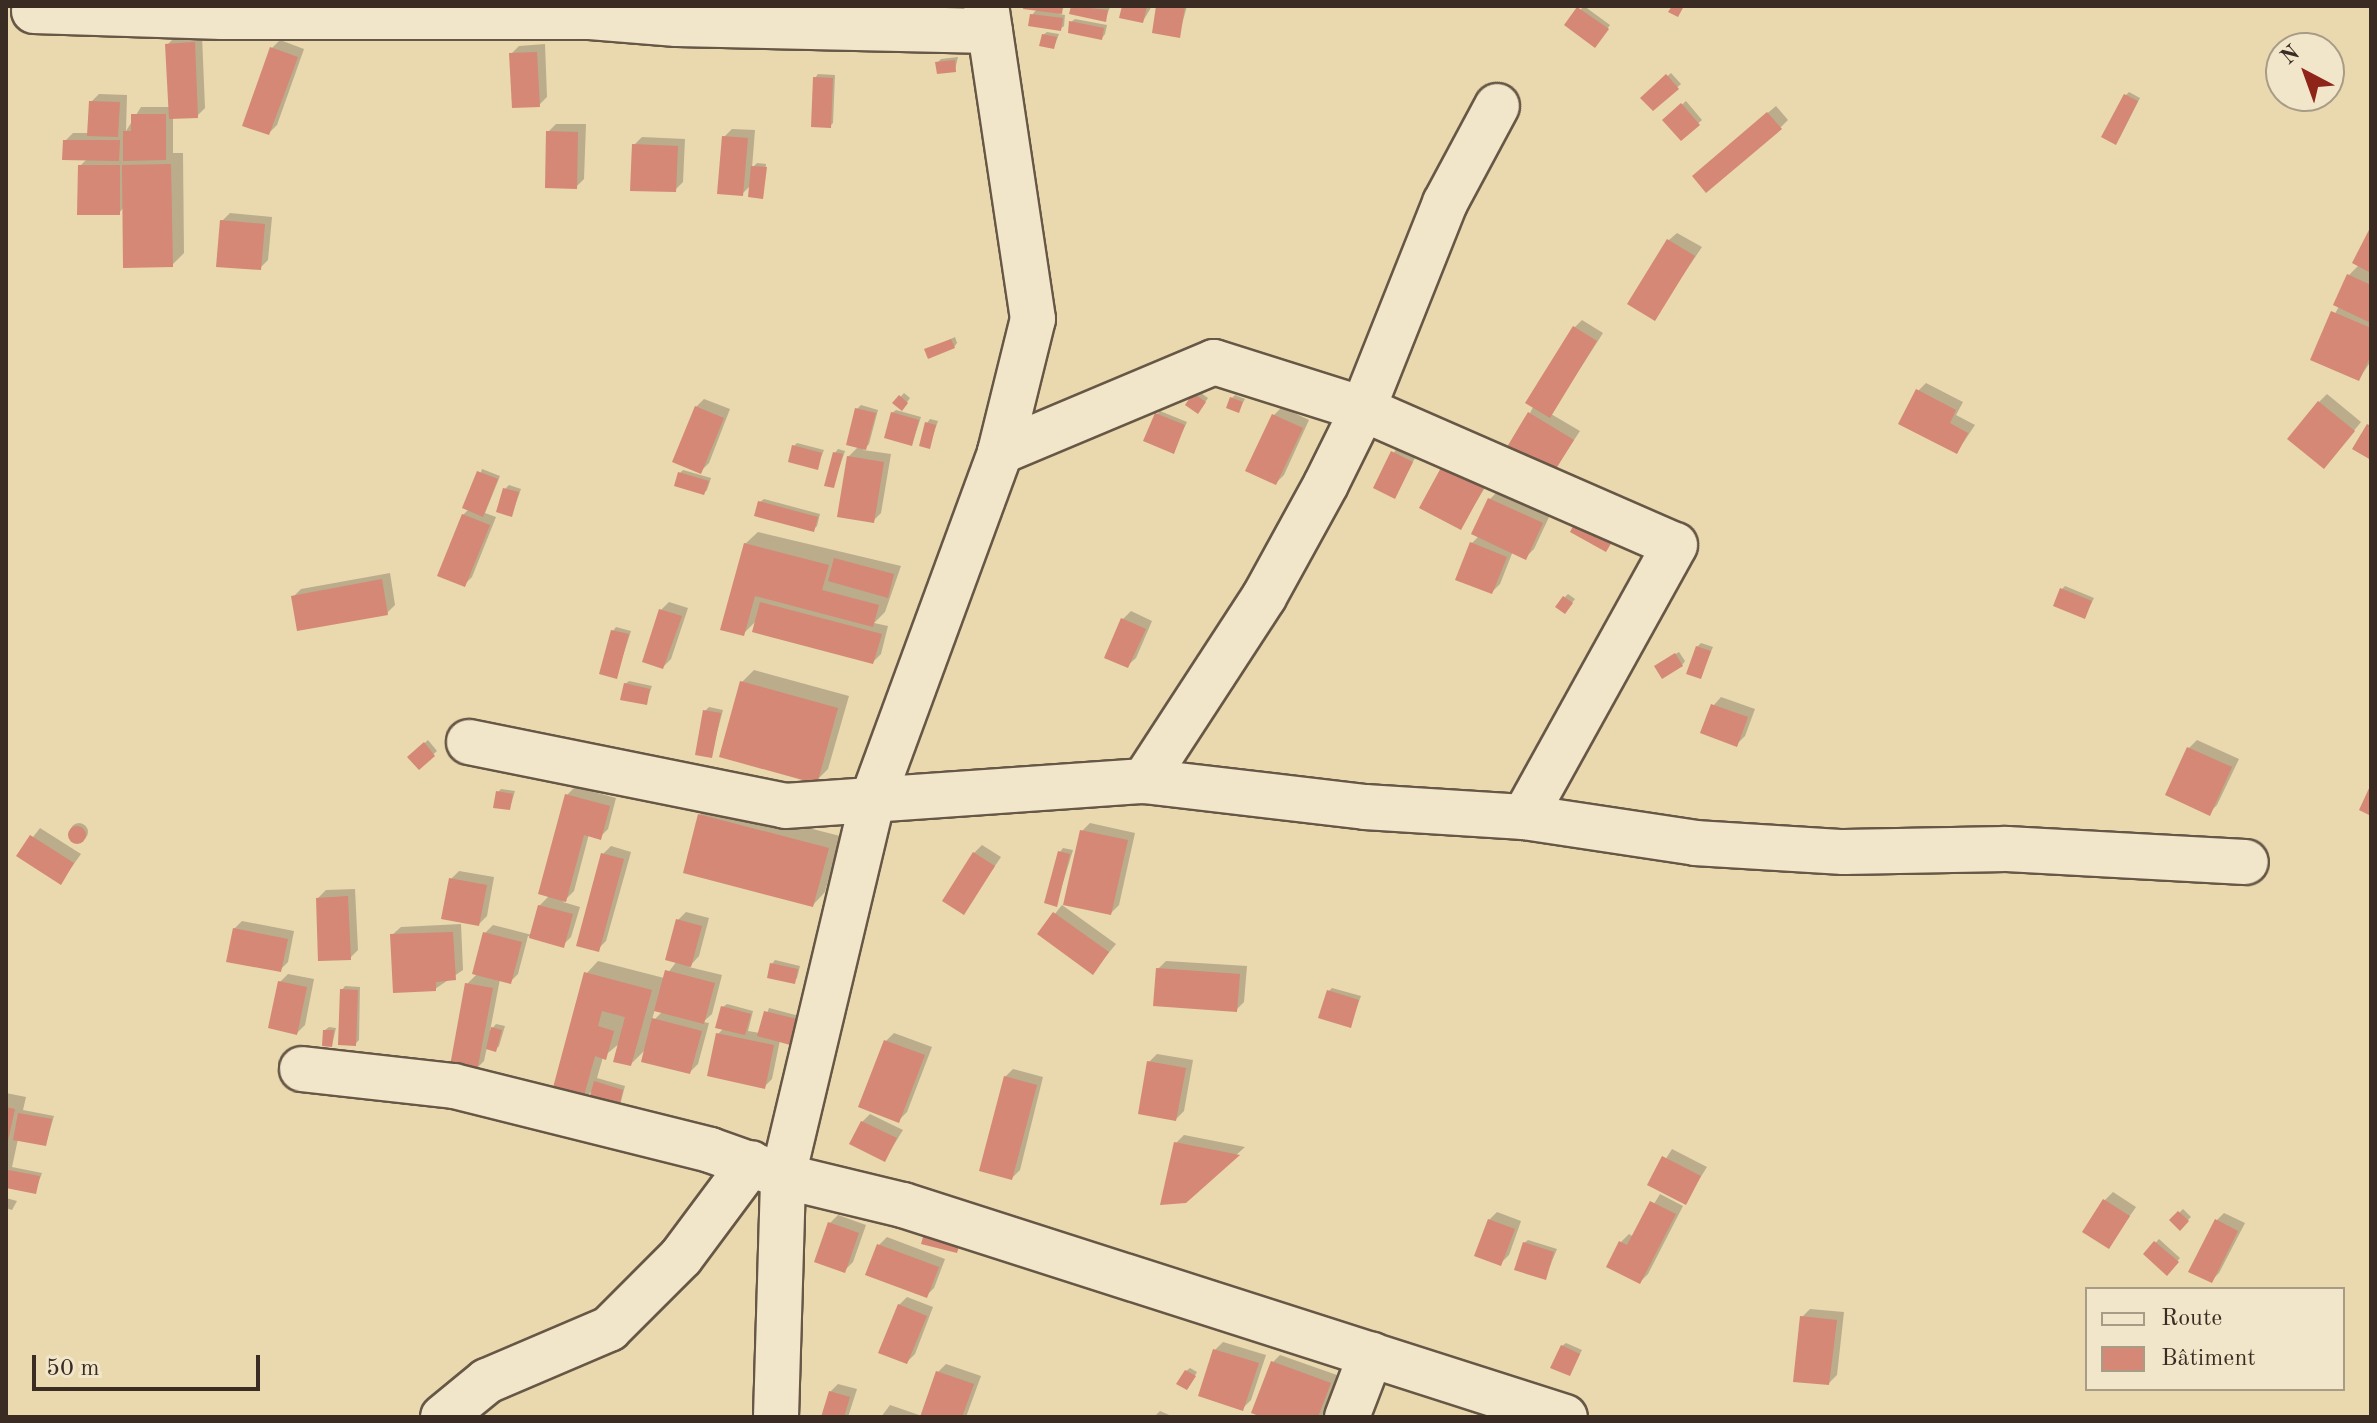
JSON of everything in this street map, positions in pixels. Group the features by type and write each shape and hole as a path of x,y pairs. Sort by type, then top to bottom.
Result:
{"street":[{"path":"34,11 237,17 591,12 677,24 988,18 1033,319 1000,452 873,798 767,1169 776,1417"},
{"path":"1144,781 1264,597 1363,409 1445,203 1497,106"},
{"path":"1000,452 1214,362 1363,409 1675,545 1524,817"},
{"path":"469,742 785,806 1144,781 1365,807 1524,817 1725,845 1844,852 2006,849 2246,862"},
{"path":"302,1069 454,1086 903,1205 1565,1417"},
{"path":"443,1417 487,1381 609,1329 767,1169"},
{"path":"1347,1417 1371,1354"}],"building":[{"path":"1024,6 1063,6 1062,14 1023,9"},
{"path":"1071,6 1108,10 1106,22 1069,14"},
{"path":"1122,6 1147,6 1143,23 1119,18"},
{"path":"1156,6 1185,6 1180,38 1152,33"},
{"path":"1672,6 1684,6 1678,17 1668,12"},
{"path":"1577,7 1609,29 1595,48 1564,25"},
{"path":"1030,14 1063,18 1061,31 1028,26"},
{"path":"1069,21 1104,28 1102,40 1068,33"},
{"path":"1042,34 1057,37 1054,49 1039,46"},
{"path":"195,42 198,118 169,119 165,44"},
{"path":"270,47 298,57 269,135 242,126"},
{"path":"537,52 540,107 512,108 509,53"},
{"path":"955,60 956,72 937,74 935,62"},
{"path":"1666,74 1679,89 1653,111 1640,98"},
{"path":"813,77 833,78 831,128 811,127"},
{"path":"2124,94 2138,101 2116,145 2101,137"},
{"path":"89,101 120,102 118,137 87,136"},
{"path":"1681,103 1700,125 1681,141 1662,120"},
{"path":"1767,112 1782,129 1706,193 1692,176"},
{"path":"131,114 166,114 166,160 123,161 123,131 131,131"},
{"path":"546,131 578,132 577,189 545,188"},
{"path":"722,136 748,138 743,196 717,194"},
{"path":"63,140 120,140 119,161 62,160"},
{"path":"632,144 678,146 676,192 630,191"},
{"path":"171,164 173,267 123,268 122,165"},
{"path":"78,165 120,165 120,215 77,215"},
{"path":"751,166 767,167 763,199 748,197"},
{"path":"220,220 265,224 261,270 216,267"},
{"path":"2371,226 2371,273 2352,263"},
{"path":"1667,239 1695,256 1655,321 1627,304"},
{"path":"2347,274 2371,285 2371,323 2333,305"},
{"path":"2331,311 2371,328 2371,355 2359,381 2310,360"},
{"path":"1573,326 1597,341 1550,418 1525,403"},
{"path":"951,339 955,348 928,359 924,349"},
{"path":"1916,389 1956,410 1950,423 1968,433 1957,454 1898,424"},
{"path":"1193,393 1206,402 1198,414 1185,405"},
{"path":"899,395 908,403 902,411 892,403"},
{"path":"1230,397 1243,402 1239,413 1226,408"},
{"path":"2318,401 2355,431 2324,469 2287,439"},
{"path":"695,406 724,418 701,474 672,462"},
{"path":"855,408 876,413 866,450 846,445"},
{"path":"891,412 919,420 912,446 884,438"},
{"path":"1528,412 1574,440 1549,480 1504,452"},
{"path":"1155,413 1185,425 1174,454 1143,441"},
{"path":"1272,414 1303,428 1276,485 1245,471"},
{"path":"925,422 936,425 930,449 919,446"},
{"path":"2367,424 2371,426 2371,460 2352,449"},
{"path":"792,445 822,453 818,470 788,462"},
{"path":"1391,451 1413,462 1395,499 1373,488"},
{"path":"833,452 843,454 834,488 824,486"},
{"path":"847,456 884,462 874,523 837,517"},
{"path":"1443,464 1485,486 1461,530 1419,508"},
{"path":"477,471 498,479 483,517 462,508"},
{"path":"678,472 709,481 704,495 674,486"},
{"path":"503,488 519,492 512,517 496,512"},
{"path":"1488,498 1543,523 1526,560 1471,534"},
{"path":"758,501 818,517 814,532 754,516"},
{"path":"462,514 490,525 465,587 437,576"},
{"path":"1579,515 1616,535 1606,552 1570,532"},
{"path":"1470,542 1507,557 1492,594 1455,580"},
{"path":"744,543 829,565 822,590 879,605 873,627 755,596 744,636 720,630"},
{"path":"834,558 894,574 888,598 828,581"},
{"path":"382,579 388,615 297,631 291,596"},
{"path":"2060,588 2092,601 2085,619 2053,606"},
{"path":"1563,596 1573,603 1565,614 1555,607"},
{"path":"760,602 882,634 873,664 752,632"},
{"path":"659,609 682,616 663,669 642,662"},
{"path":"1121,618 1146,629 1128,668 1104,658"},
{"path":"611,630 629,634 617,679 599,674"},
{"path":"1696,646 1711,651 1701,679 1686,674"},
{"path":"1675,653 1683,666 1662,679 1654,666"},
{"path":"740,681 838,708 817,784 719,757"},
{"path":"624,683 650,689 647,705 620,700"},
{"path":"1711,704 1748,717 1737,747 1700,733"},
{"path":"703,710 721,713 712,758 695,755"},
{"path":"424,742 435,756 419,770 407,757"},
{"path":"2187,747 2232,767 2210,816 2165,795"},
{"path":"2371,784 2371,816 2359,810"},
{"path":"496,791 513,794 510,810 493,808"},
{"path":"565,794 610,806 601,840 584,835 566,902 538,894"},
{"path":"698,814 829,848 813,907 683,873"},
{"path":"73,826 81,826 86,835 84,842 73,844 68,839 68,831"},
{"path":"1080,830 1128,840 1111,915 1063,905"},
{"path":"30,835 74,863 61,885 16,856"},
{"path":"1058,851 1070,854 1057,907 1044,903"},
{"path":"973,852 995,866 964,915 942,901"},
{"path":"601,853 624,859 599,952 576,946"},
{"path":"449,878 487,885 479,926 441,919"},
{"path":"348,896 351,960 318,961 316,898"},
{"path":"538,905 573,914 564,948 529,938"},
{"path":"1053,912 1109,952 1093,975 1037,934"},
{"path":"676,919 702,926 691,967 665,960"},
{"path":"233,928 288,939 281,972 226,962"},
{"path":"453,932 456,980 436,982 436,991 393,993 390,934"},
{"path":"483,932 522,942 511,984 472,974"},
{"path":"770,963 798,969 795,984 767,978"},
{"path":"1156,968 1240,974 1237,1012 1153,1006"},
{"path":"665,970 715,983 704,1024 654,1011"},
{"path":"584,972 652,990 631,1066 613,1062 625,1017 602,1011 598,1026 614,1031 606,1060 595,1056 582,1103 551,1095"},
{"path":"278,981 307,987 297,1035 268,1028"},
{"path":"465,983 493,988 477,1071 450,1066"},
{"path":"340,989 358,990 356,1046 338,1045"},
{"path":"1327,990 1359,1000 1351,1028 1318,1018"},
{"path":"721,1006 751,1014 745,1035 715,1028"},
{"path":"764,1011 801,1020 794,1046 757,1036"},
{"path":"652,1018 702,1031 690,1074 641,1062"},
{"path":"491,1027 502,1030 496,1052 486,1049"},
{"path":"323,1030 334,1030 332,1047 322,1046"},
{"path":"716,1033 774,1045 765,1089 707,1076"},
{"path":"884,1040 925,1055 899,1123 858,1107"},
{"path":"1147,1061 1186,1068 1176,1121 1138,1114"},
{"path":"1004,1076 1037,1085 1012,1180 979,1171"},
{"path":"594,1081 623,1090 618,1111 588,1103"},
{"path":"6,1107 15,1109 7,1145 6,1145"},
{"path":"18,1113 52,1119 46,1146 13,1140"},
{"path":"861,1121 897,1138 885,1162 849,1144"},
{"path":"1174,1142 1240,1155 1186,1203 1160,1205"},
{"path":"1662,1156 1701,1176 1686,1205 1647,1185"},
{"path":"8,1170 40,1176 36,1194 6,1188"},
{"path":"2103,1199 2130,1216 2109,1249 2082,1232"},
{"path":"1650,1201 1676,1214 1640,1284 1606,1267 1619,1241 1627,1245"},
{"path":"2178,1211 2189,1221 2180,1231 2169,1220"},
{"path":"1488,1219 1515,1229 1501,1266 1474,1256"},
{"path":"2215,1219 2238,1231 2212,1283 2188,1272"},
{"path":"928,1220 964,1229 957,1253 921,1244"},
{"path":"828,1222 859,1233 845,1273 814,1262"},
{"path":"2154,1241 2179,1262 2167,1276 2143,1254"},
{"path":"1523,1242 1554,1252 1546,1280 1514,1270"},
{"path":"877,1244 939,1267 927,1298 865,1275"},
{"path":"898,1304 927,1316 907,1364 878,1353"},
{"path":"1800,1316 1837,1320 1829,1385 1793,1382"},
{"path":"1561,1345 1580,1354 1570,1376 1550,1368"},
{"path":"1213,1349 1259,1363 1243,1411 1198,1396"},
{"path":"1271,1361 1331,1383 1318,1417 1262,1417 1251,1413"},
{"path":"1185,1370 1196,1376 1187,1390 1176,1384"},
{"path":"936,1371 974,1384 962,1417 920,1417"},
{"path":"829,1391 850,1397 844,1417 821,1417"}]}
